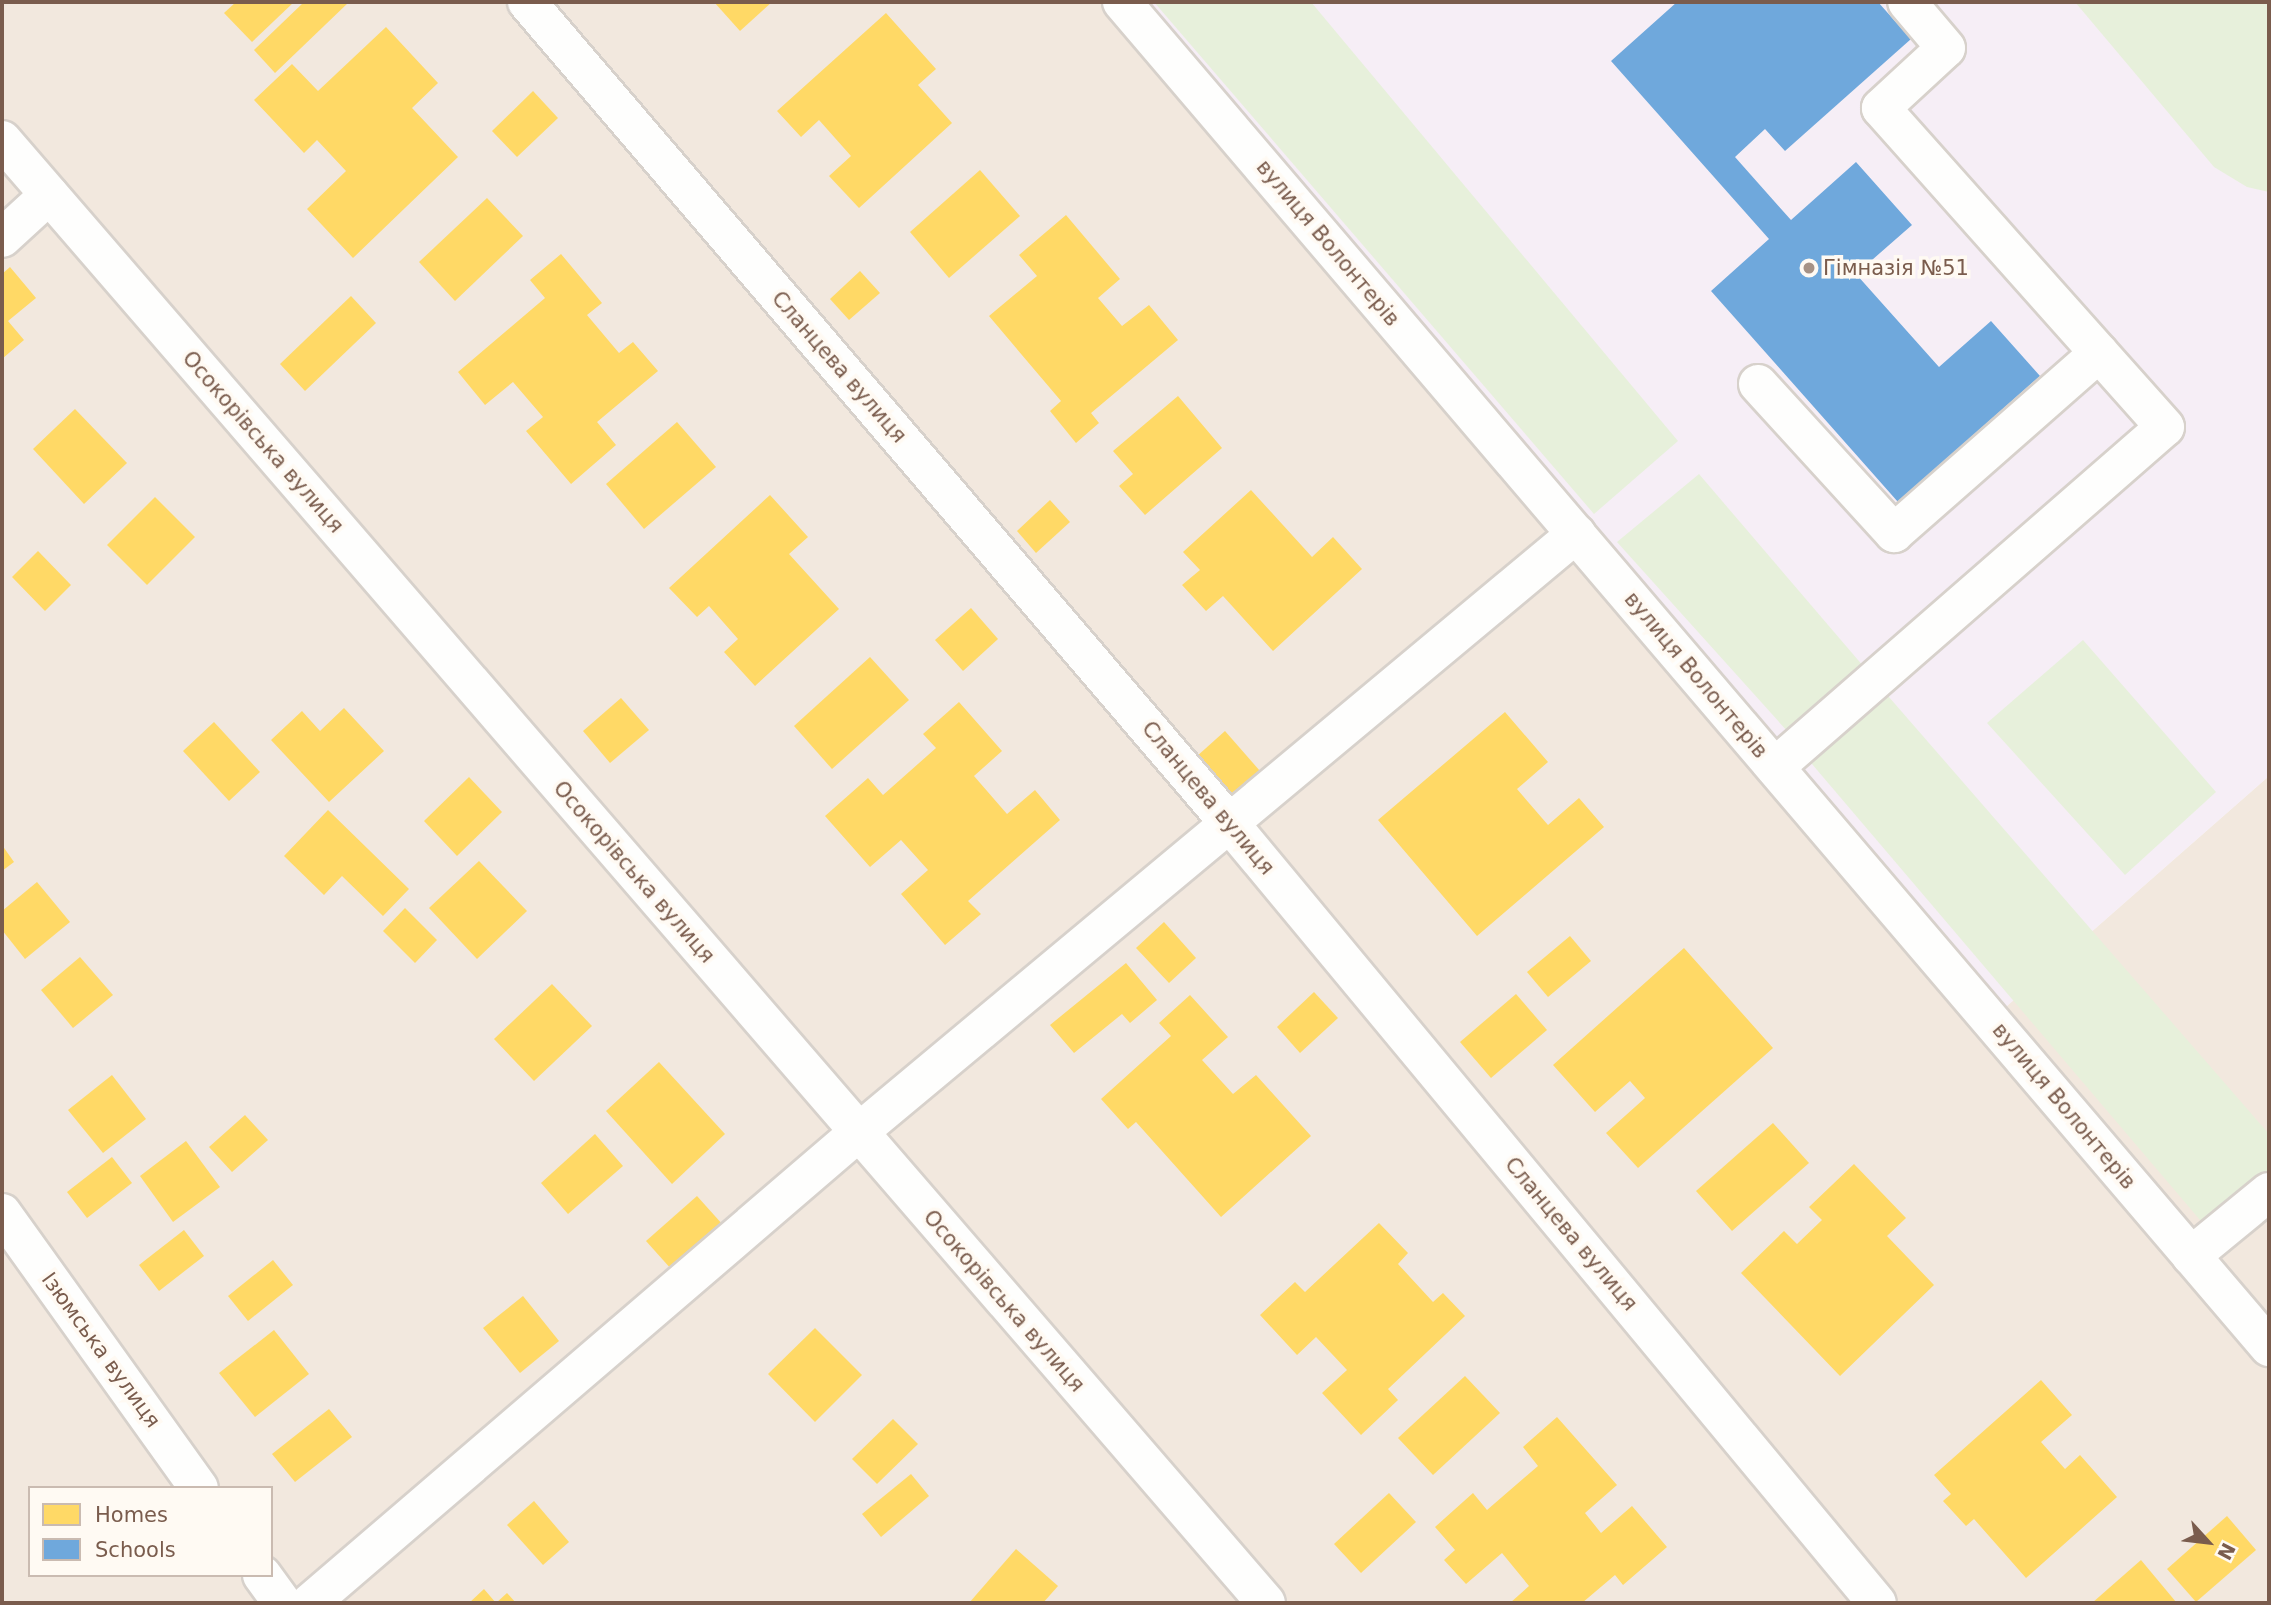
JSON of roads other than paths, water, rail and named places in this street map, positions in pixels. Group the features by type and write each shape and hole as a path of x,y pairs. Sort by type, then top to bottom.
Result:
{"street":[{"name":"Сланцева вулиця","path":"527,2 1231,825 1877,1603"},
{"name":"вулиця Волонтерів","path":"1122,2 2269,1347"},
{"path":"1775,767 2165,427 1881,108 1946,48 1907,2"},
{"name":"Осокорівська вулиця","path":"2,140 1266,1603"},
{"path":"2,238 50,195"},
{"path":"1758,384 1894,533 2099,352"},
{"path":"310,1603 859,1132 1231,825 1576,534"},
{"path":"2191,1256 2269,1192"},
{"name":"Ізюмська вулиця","path":"2,1213 198,1486"},
{"path":"263,1577 282,1603"}],"place":[{"name":"Гімназія №51","path":"1809,268"}]}
